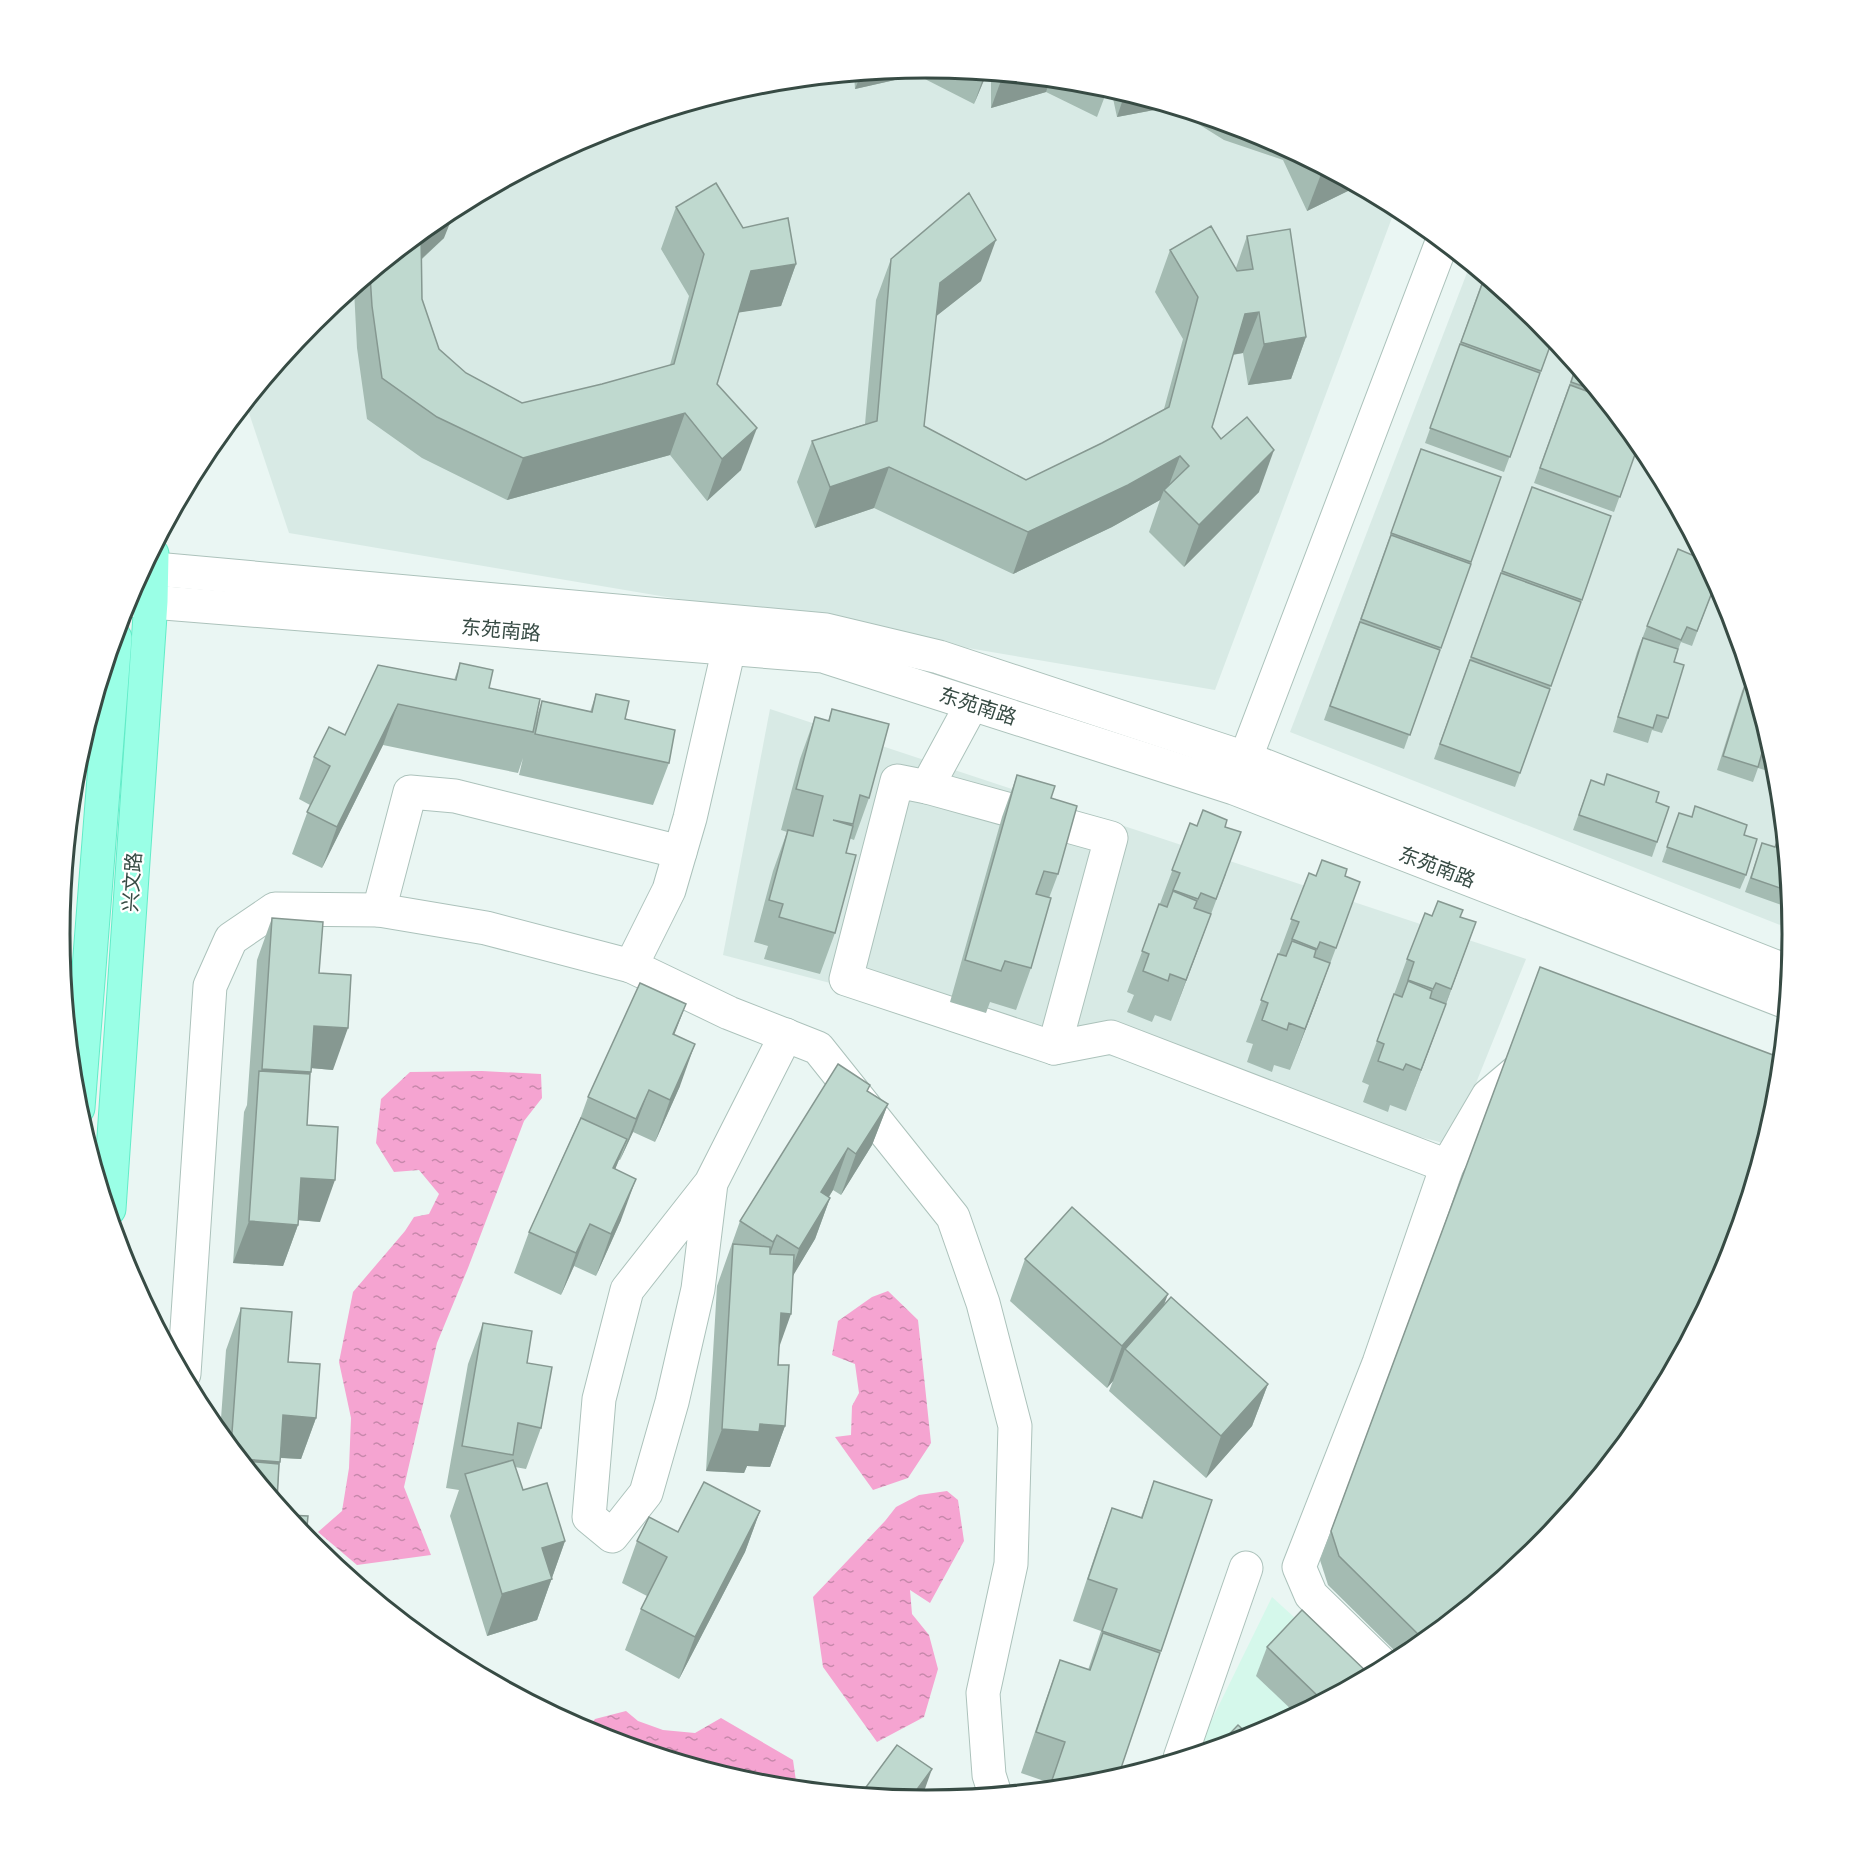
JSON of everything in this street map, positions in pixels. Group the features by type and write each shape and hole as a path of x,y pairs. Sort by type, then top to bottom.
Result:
{"main road":[{"name":"兴文路","path":"110,1189 139,600"},
{"name":"兴文路","path":"81,1066 112,671"}],"street":[{"path":"1240,773 1439,249"},
{"name":"东苑南路","path":"155,564 826,630 939,657 1240,773 1781,969"},
{"name":"东苑南路","path":"139,600 823,656 972,704 1240,773 1780,999"},
{"path":"631,966 669,890 729,648"},
{"path":"927,787 972,704"},
{"path":"1054,1048 1111,838 927,787 897,781 846,979 1054,1048 1111,1037 1447,1166"},
{"path":"379,910 410,792 455,796 680,852"},
{"path":"185,1362 210,986 231,939 275,909 379,910 486,928 631,966 729,1013 818,1048 952,1216 983,1303 1016,1426 1011,1564 983,1693 989,1775 993,1787"},
{"path":"711,1182 698,1289 672,1402 646,1493 612,1536 589,1517 599,1399 627,1290 711,1182 786,1035"},
{"path":"1378,1660 1311,1595 1299,1567 1379,1363 1447,1166 1488,1096 1520,1069 1560,1070"},
{"path":"1398,1307 1429,1320"},
{"path":"1183,1751 1246,1568"}],"shaded area":[{"path":"926,78 1038,85 1093,94 1202,123 1305,166 1393,216 1215,690 289,533 248,411 321,329 362,290 405,255 451,222 499,193 548,166 599,143 651,123 705,107 760,94 815,85 871,80"},
{"path":"1468,271 1532,329 1606,413 1668,506 1694,555 1737,659 1753,712 1766,767 1775,822 1781,878 1782,926 1290,732"},
{"path":"770,709 1526,959 1451,1145 723,955"},
{"path":"1272,1597 1356,1674 1305,1702 1199,1746"}],"water":[{"path":"482,1071 541,1074 542,1098 524,1121 437,1343 404,1487 431,1555 357,1565 318,1532 342,1511 349,1468 351,1418 339,1362 353,1292 405,1231 414,1217 429,1214 439,1194 419,1170 394,1172 376,1143 381,1099 410,1072"},
{"path":"888,1291 918,1320 931,1443 908,1478 873,1490 835,1437 851,1435 852,1406 859,1393 855,1364 832,1355 838,1321 872,1297"},
{"path":"947,1491 958,1500 964,1541 930,1603 910,1590 912,1614 929,1635 938,1669 924,1717 877,1742 823,1667 813,1597 896,1507 919,1495"},
{"path":"626,1711 638,1721 663,1730 695,1733 721,1718 793,1760 796,1780 705,1761 651,1745 593,1722 595,1719"}],"building":[{"path":"716,183 743,228 788,218 796,264 751,271 717,384 757,428 722,459 685,413 523,458 437,417 382,378 371,283 421,243 422,299 439,349 466,373 522,403 674,364 704,254 676,207"},
{"path":"969,193 996,240 940,283 924,426 1026,480 1169,407 1198,297 1170,250 1211,226 1237,271 1253,269 1247,236 1290,229 1306,337 1264,344 1259,312 1245,314 1212,427 1221,439 1247,417 1274,450 1199,525 1164,490 1189,466 1180,456 1128,485 1028,532 889,467 830,487 812,441 877,421 891,259"},
{"path":"1482,283 1549,348 1541,371 1461,342"},
{"path":"1460,344 1540,373 1510,457 1430,428"},
{"path":"1574,374 1584,386 1571,382"},
{"path":"1570,385 1588,392 1635,454 1620,497 1540,468"},
{"path":"1421,449 1501,477 1471,562 1391,533"},
{"path":"1532,487 1611,516 1582,600 1502,571"},
{"path":"1391,535 1471,564 1441,648 1361,619"},
{"path":"1678,549 1694,556 1711,594 1697,631 1687,627 1681,640 1647,626"},
{"path":"1501,573 1581,602 1551,686 1471,657"},
{"path":"1360,622 1440,650 1410,735 1330,706"},
{"path":"1643,638 1678,649 1674,662 1684,665 1668,718 1657,715 1653,728 1618,717"},
{"path":"1470,660 1550,689 1520,773 1440,744"},
{"path":"460,663 493,670 489,688 540,699 533,732 398,704 337,827 307,812 330,766 314,757 329,727 345,735 378,665 456,680"},
{"path":"1745,686 1763,753 1758,767 1723,756"},
{"path":"596,694 629,701 625,719 675,730 669,763 535,734 542,701 592,712"},
{"path":"832,709 889,724 869,798 860,795 853,824 833,820 853,826 846,853 856,855 835,933 779,917 783,904 769,900 788,830 813,836 823,796 796,789 815,717 829,721"},
{"path":"1607,774 1659,792 1656,802 1669,807 1657,842 1579,815 1591,780 1604,785"},
{"path":"1017,775 1055,786 1051,798 1077,806 1058,874 1044,871 1036,894 1051,898 1031,968 1005,961 1001,971 965,960"},
{"path":"1695,806 1747,825 1744,835 1757,839 1746,875 1667,847 1679,813 1692,817"},
{"path":"1203,810 1227,820 1225,827 1241,832 1216,899 1201,893 1198,899 1173,890 1180,873 1172,870 1190,823 1197,826"},
{"path":"1777,842 1781,888 1751,878 1762,843 1775,847"},
{"path":"1322,860 1347,869 1345,876 1360,882 1336,948 1320,942 1317,949 1292,939 1299,922 1291,919 1309,873 1316,876"},
{"path":"1173,891 1197,901 1194,908 1211,914 1186,980 1170,974 1168,981 1143,971 1149,954 1142,951 1159,904 1167,907"},
{"path":"1438,901 1463,910 1460,917 1476,922 1451,989 1436,983 1433,989 1408,980 1414,962 1407,959 1425,913 1432,916"},
{"path":"272,918 323,922 319,973 351,975 348,1028 314,1026 311,1072 262,1069"},
{"path":"1292,941 1316,950 1314,957 1330,963 1305,1029 1289,1023 1287,1030 1262,1020 1268,1003 1261,1000 1278,954 1286,956"},
{"path":"1540,967 1773,1055 1753,1156 1737,1209 1694,1313 1668,1362 1606,1455 1532,1539 1491,1578 1418,1634 1339,1556 1331,1531"},
{"path":"1408,981 1432,991 1430,998 1446,1004 1421,1070 1406,1064 1403,1070 1378,1061 1384,1044 1377,1041 1394,994 1402,997"},
{"path":"640,983 686,1004 673,1034 695,1044 670,1100 649,1090 636,1119 588,1097"},
{"path":"838,1064 870,1085 867,1091 888,1104 856,1154 848,1148 821,1192 830,1198 799,1249 777,1235 773,1242 740,1221"},
{"path":"259,1071 310,1074 307,1125 338,1127 335,1180 301,1178 298,1225 249,1221"},
{"path":"581,1118 627,1139 613,1168 636,1179 611,1234 590,1224 576,1253 529,1232"},
{"path":"1072,1207 1168,1294 1122,1346 1025,1259"},
{"path":"733,1244 770,1247 770,1254 794,1255 791,1314 781,1313 778,1365 789,1365 785,1426 760,1424 759,1432 722,1429"},
{"path":"1171,1297 1268,1384 1221,1436 1125,1349"},
{"path":"241,1308 292,1312 288,1362 320,1364 316,1418 283,1415 280,1462 251,1460 232,1434"},
{"path":"483,1323 532,1331 527,1363 552,1367 541,1428 518,1423 513,1455 462,1446"},
{"path":"513,1460 523,1490 547,1483 565,1541 542,1548 552,1579 502,1594 465,1474"},
{"path":"253,1462 279,1464 278,1491"},
{"path":"1154,1481 1212,1500 1161,1651 1102,1631 1117,1589 1088,1579 1112,1508 1142,1518"},
{"path":"704,1482 760,1511 695,1637 641,1609 667,1557 637,1541 649,1517 678,1532"},
{"path":"299,1516 308,1516 307,1524"},
{"path":"1302,1610 1364,1669 1317,1695 1267,1647"},
{"path":"1103,1633 1160,1653 1121,1767 1052,1781 1065,1742 1036,1732 1060,1660 1090,1670"},
{"path":"1238,1725 1243,1729 1229,1735"},
{"path":"897,1745 932,1769 917,1790 866,1788"}]}
